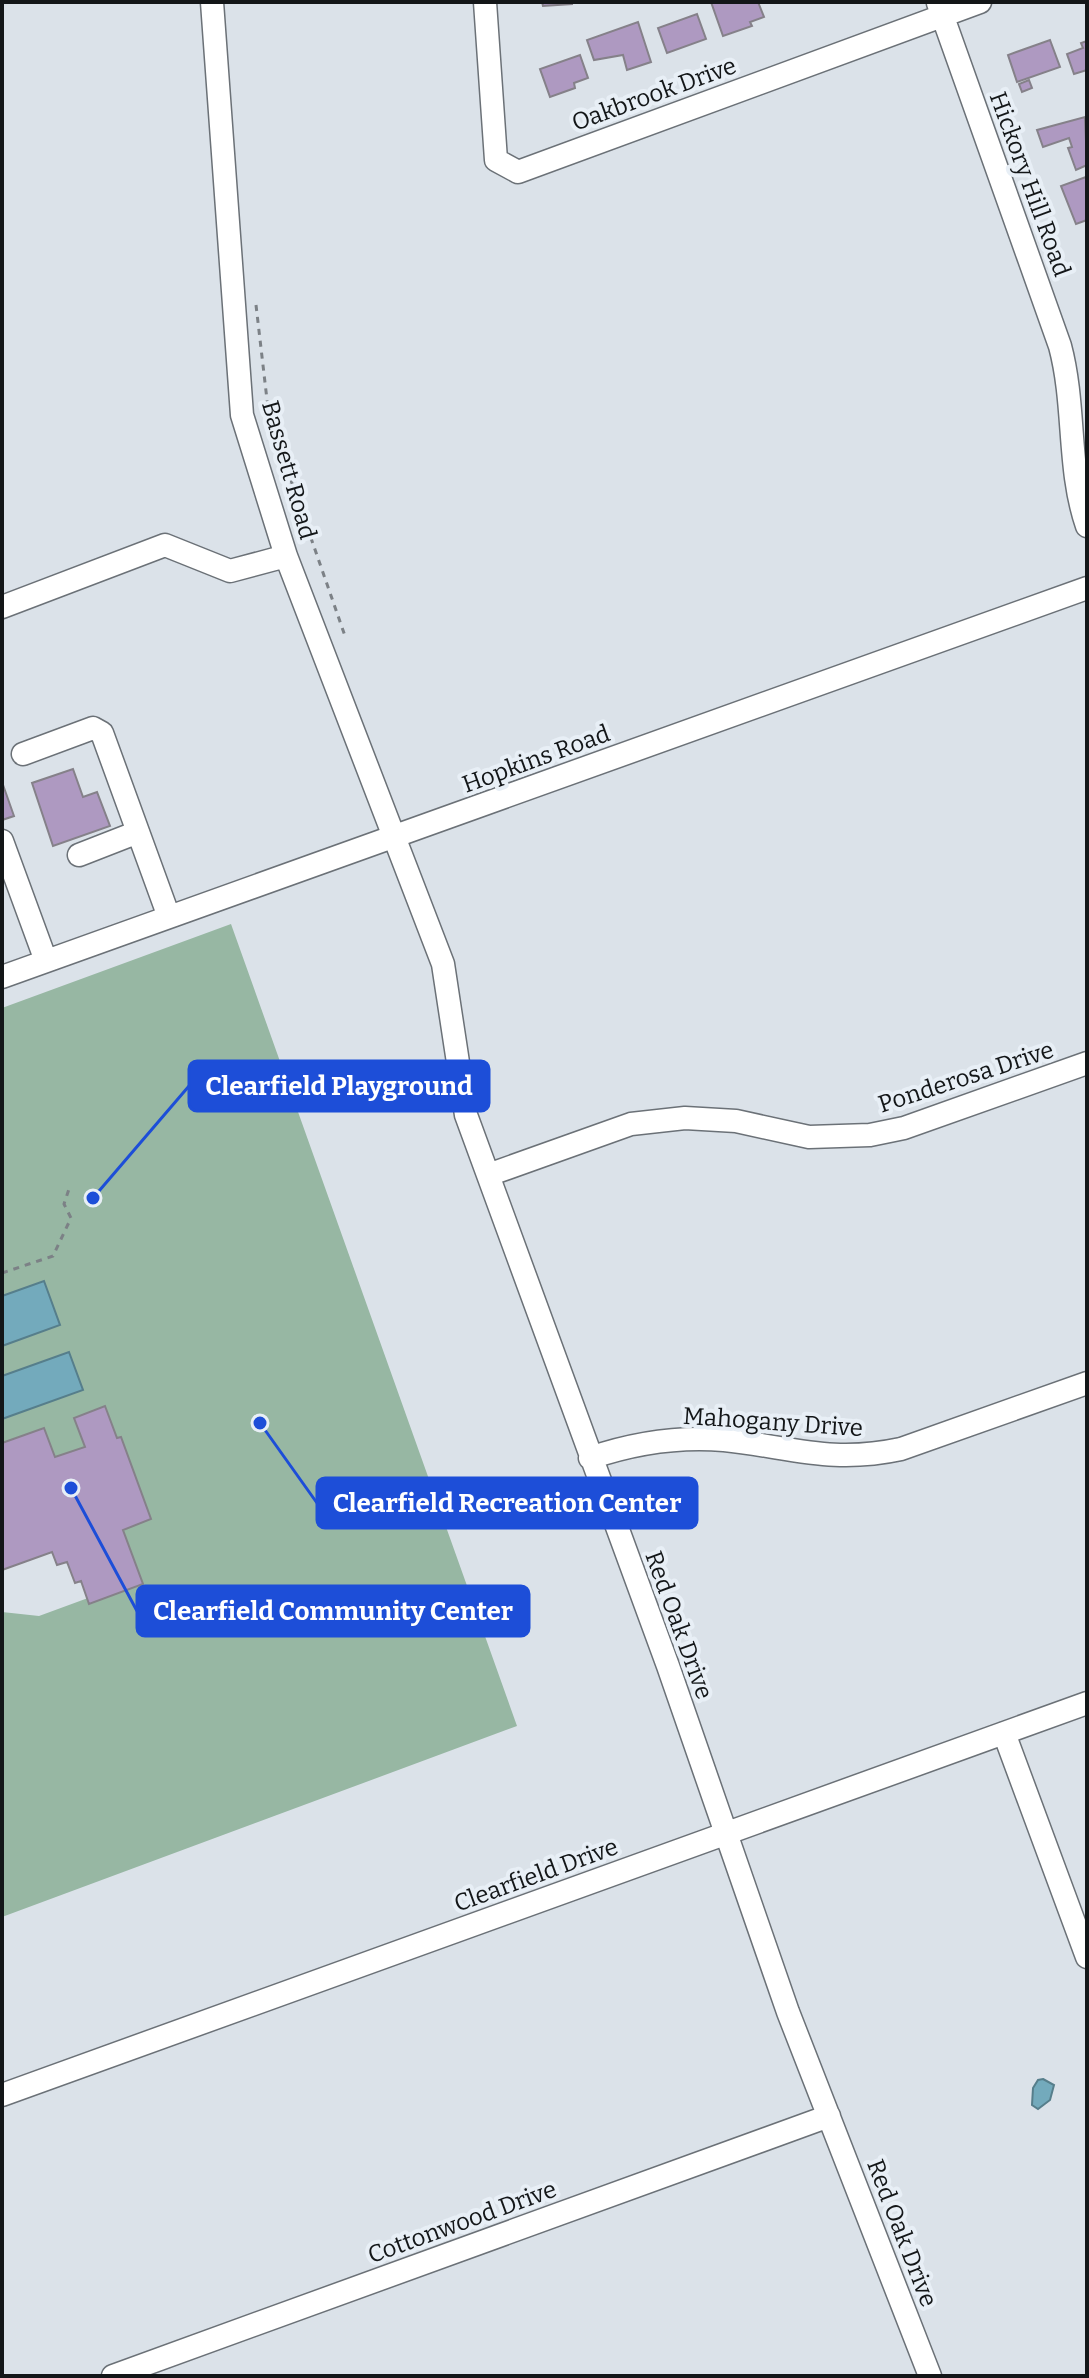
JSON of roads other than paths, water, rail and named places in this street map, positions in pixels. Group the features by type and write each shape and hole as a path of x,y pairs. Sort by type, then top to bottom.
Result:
{"street":[{"name":"Bassett Road","path":"212,2 242,415 286,556 393,838"},
{"name":"Oakbrook Drive","path":"485,2 496,160 518,172 940,9 980,2"},
{"name":"Hickory Hill Road","path":"940,9 1060,346 1071,404 1073,465 1087,526"},
{"path":"2,607 165,545 230,571 286,556"},
{"name":"Hopkins Road","path":"2,977 1087,588"},
{"path":"23,754 93,728 102,733 169,917"},
{"path":"79,855 138,832"},
{"name":"Red Oak Drive","path":"393,838 443,964 463,1102 488,1175 788,2012 930,2376"},
{"path":"2,841 46,961"},
{"name":"Ponderosa Drive","path":"488,1175 631,1124 685,1118 736,1121 809,1137 870,1135 904,1128 1087,1063"},
{"name":"Mahogany Drive","path":"590,1458 634,1443 679,1440 724,1440 811,1456 871,1455 901,1449 1087,1383"},
{"name":"Clearfield Drive","path":"2,2095 1087,1703"},
{"path":"1004,1733 1087,1957"},
{"name":"Cottonwood Drive","path":"113,2376 829,2116"}],"water":[{"path":"44,1281 60,1325 2,1346 2,1296"},
{"path":"69,1352 83,1390 2,1419 2,1376"},
{"path":"1043,2079 1054,2085 1050,2100 1038,2109 1032,2105 1033,2088 1038,2080"}],"place":[{"name":"Clearfield Playground","path":"93,1198"},
{"name":"Clearfield Recreation Center","path":"260,1423"},
{"name":"Clearfield Community Center","path":"71,1488"}]}
